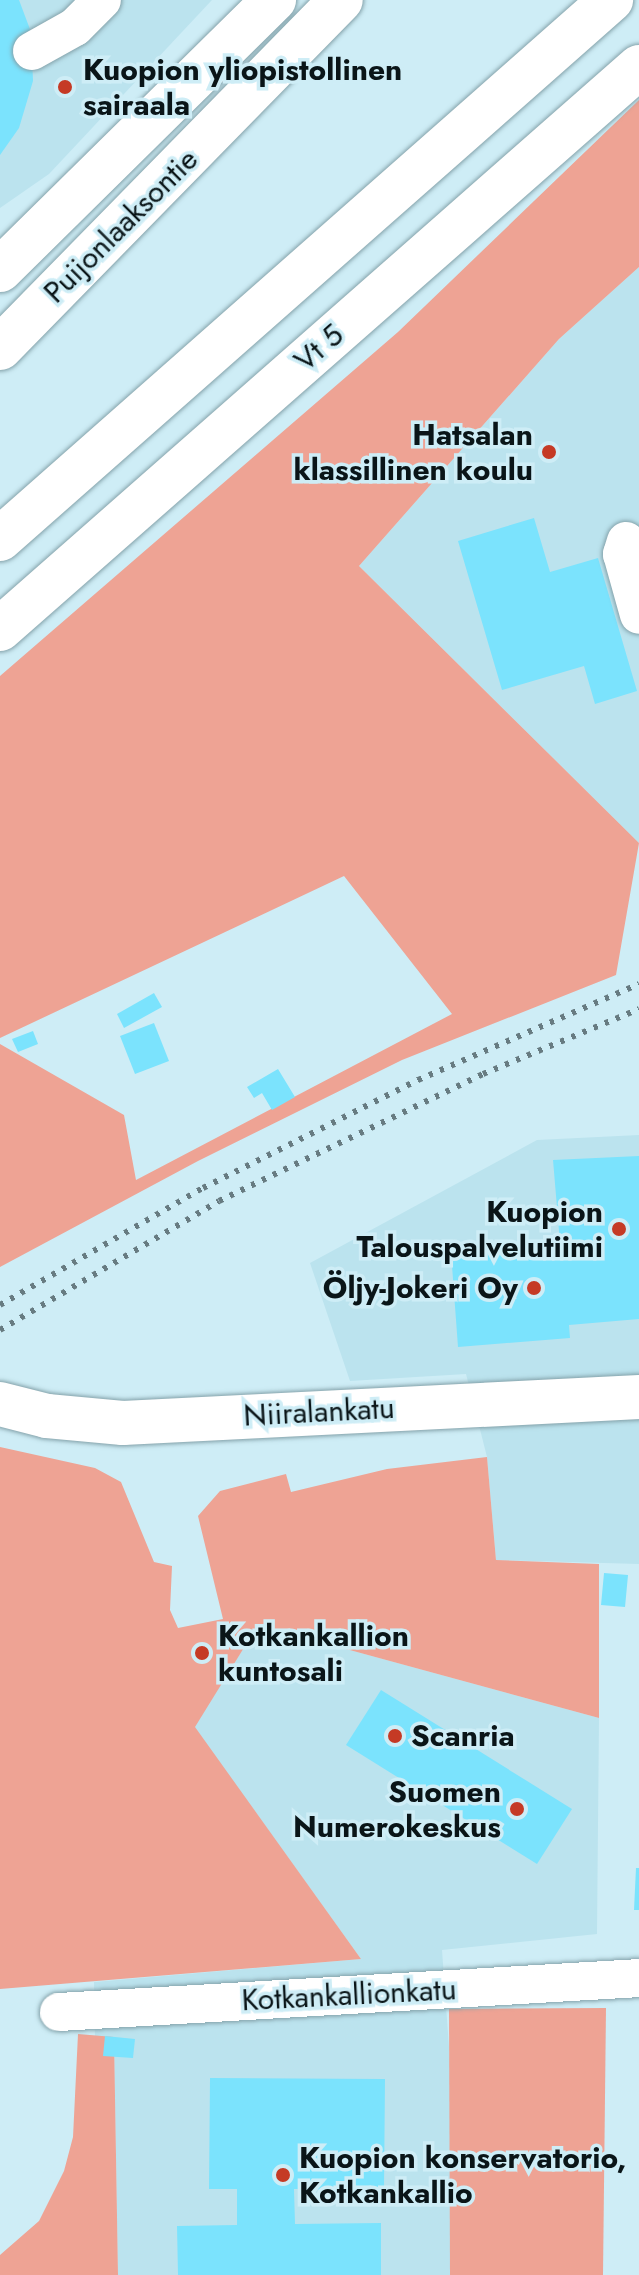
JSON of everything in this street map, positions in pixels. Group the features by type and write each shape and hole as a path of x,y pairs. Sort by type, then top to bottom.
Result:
{"main road":[{"name":"Puijonlaaksontie","path":"0,270 274,0"},
{"name":"Puijonlaaksontie","path":"0,348 341,0"},
{"path":"0,539 611,0"},
{"name":"Vt 5","path":"0,629 639,67"},
{"name":"Niiralankatu","path":"0,1404 47,1416 123,1423 639,1397"}],"street":[{"path":"32,51 75,27 102,0"},
{"path":"626,541 622,554 639,615"},
{"name":"Kotkankallionkatu","path":"59,2012 639,1978"}],"shaded area":[{"name":"Kuopion yliopistollinen sairaala","path":"0,0 212,0 49,174 0,208"},
{"path":"639,100 639,267 559,339 359,566 639,843 616,975 402,1060 198,1161 0,1267 0,1044 124,1115 136,1180 452,1014 344,876 0,1038 0,676 398,332"},
{"name":"Hatsalan klassillinen koulu","path":"639,267 639,843 359,566 559,339"},
{"path":"639,1135 639,1564 496,1560 487,1457 466,1374 350,1381 310,1263 537,1140"},
{"path":"0,1447 95,1468 121,1482 154,1562 172,1566 170,1610 178,1628 223,1619 198,1516 220,1491 286,1474 291,1492 387,1469 487,1457 496,1560 599,1564 599,1718 258,1625 195,1727 361,1959 0,1989"},
{"path":"258,1625 599,1718 597,1934 442,1950 451,2075 450,2275 118,2275 114,2037 95,2038 94,1982 361,1959 194,1727"},
{"path":"606,2008 603,2275 450,2275 449,2009"},
{"path":"78,2034 114,2037 118,2275 0,2275 0,2255 39,2221 64,2171 73,2137"}],"building":[{"path":"0,0 19,0 31,32 33,81 19,128 0,155"},
{"path":"534,518 550,572 598,558 637,691 595,704 584,666 502,690 458,541"},
{"path":"154,993 162,1007 124,1028 117,1014"},
{"path":"154,1023 169,1061 135,1074 120,1036"},
{"path":"33,1031 38,1044 18,1052 12,1039"},
{"path":"278,1069 295,1097 272,1110 262,1093 254,1098 247,1087"},
{"path":"639,1156 639,1319 569,1325 570,1338 458,1347 451,1252 560,1243 553,1160"},
{"path":"604,1573 628,1575 625,1607 601,1605"},
{"path":"381,1690 572,1809 537,1864 346,1745"},
{"path":"636,1868 639,1868 639,1910 634,1910"},
{"path":"105,2036 135,2039 133,2058 103,2056"},
{"path":"210,2078 385,2079 384,2190 294,2189 295,2224 381,2223 381,2275 178,2275 177,2226 237,2225 237,2189 209,2189"}],"railway":[{"path":"0,1305 203,1188 418,1080 639,984"},
{"path":"0,1330 219,1201 483,1074 639,1009"}],"place":[{"name":"Kuopion yliopistollinen sairaala","path":"65,87"},
{"name":"Hatsalan klassillinen koulu","path":"549,452"},
{"name":"Kuopion Talouspalvelutiimi","path":"619,1229"},
{"name":"Öljy-Jokeri Oy","path":"534,1288"},
{"name":"Kotkankallion kuntosali","path":"202,1653"},
{"name":"Scanria","path":"395,1736"},
{"name":"Suomen Numerokeskus","path":"517,1809"},
{"name":"Kuopion konservatorio, Kotkankallio","path":"283,2175"}]}
